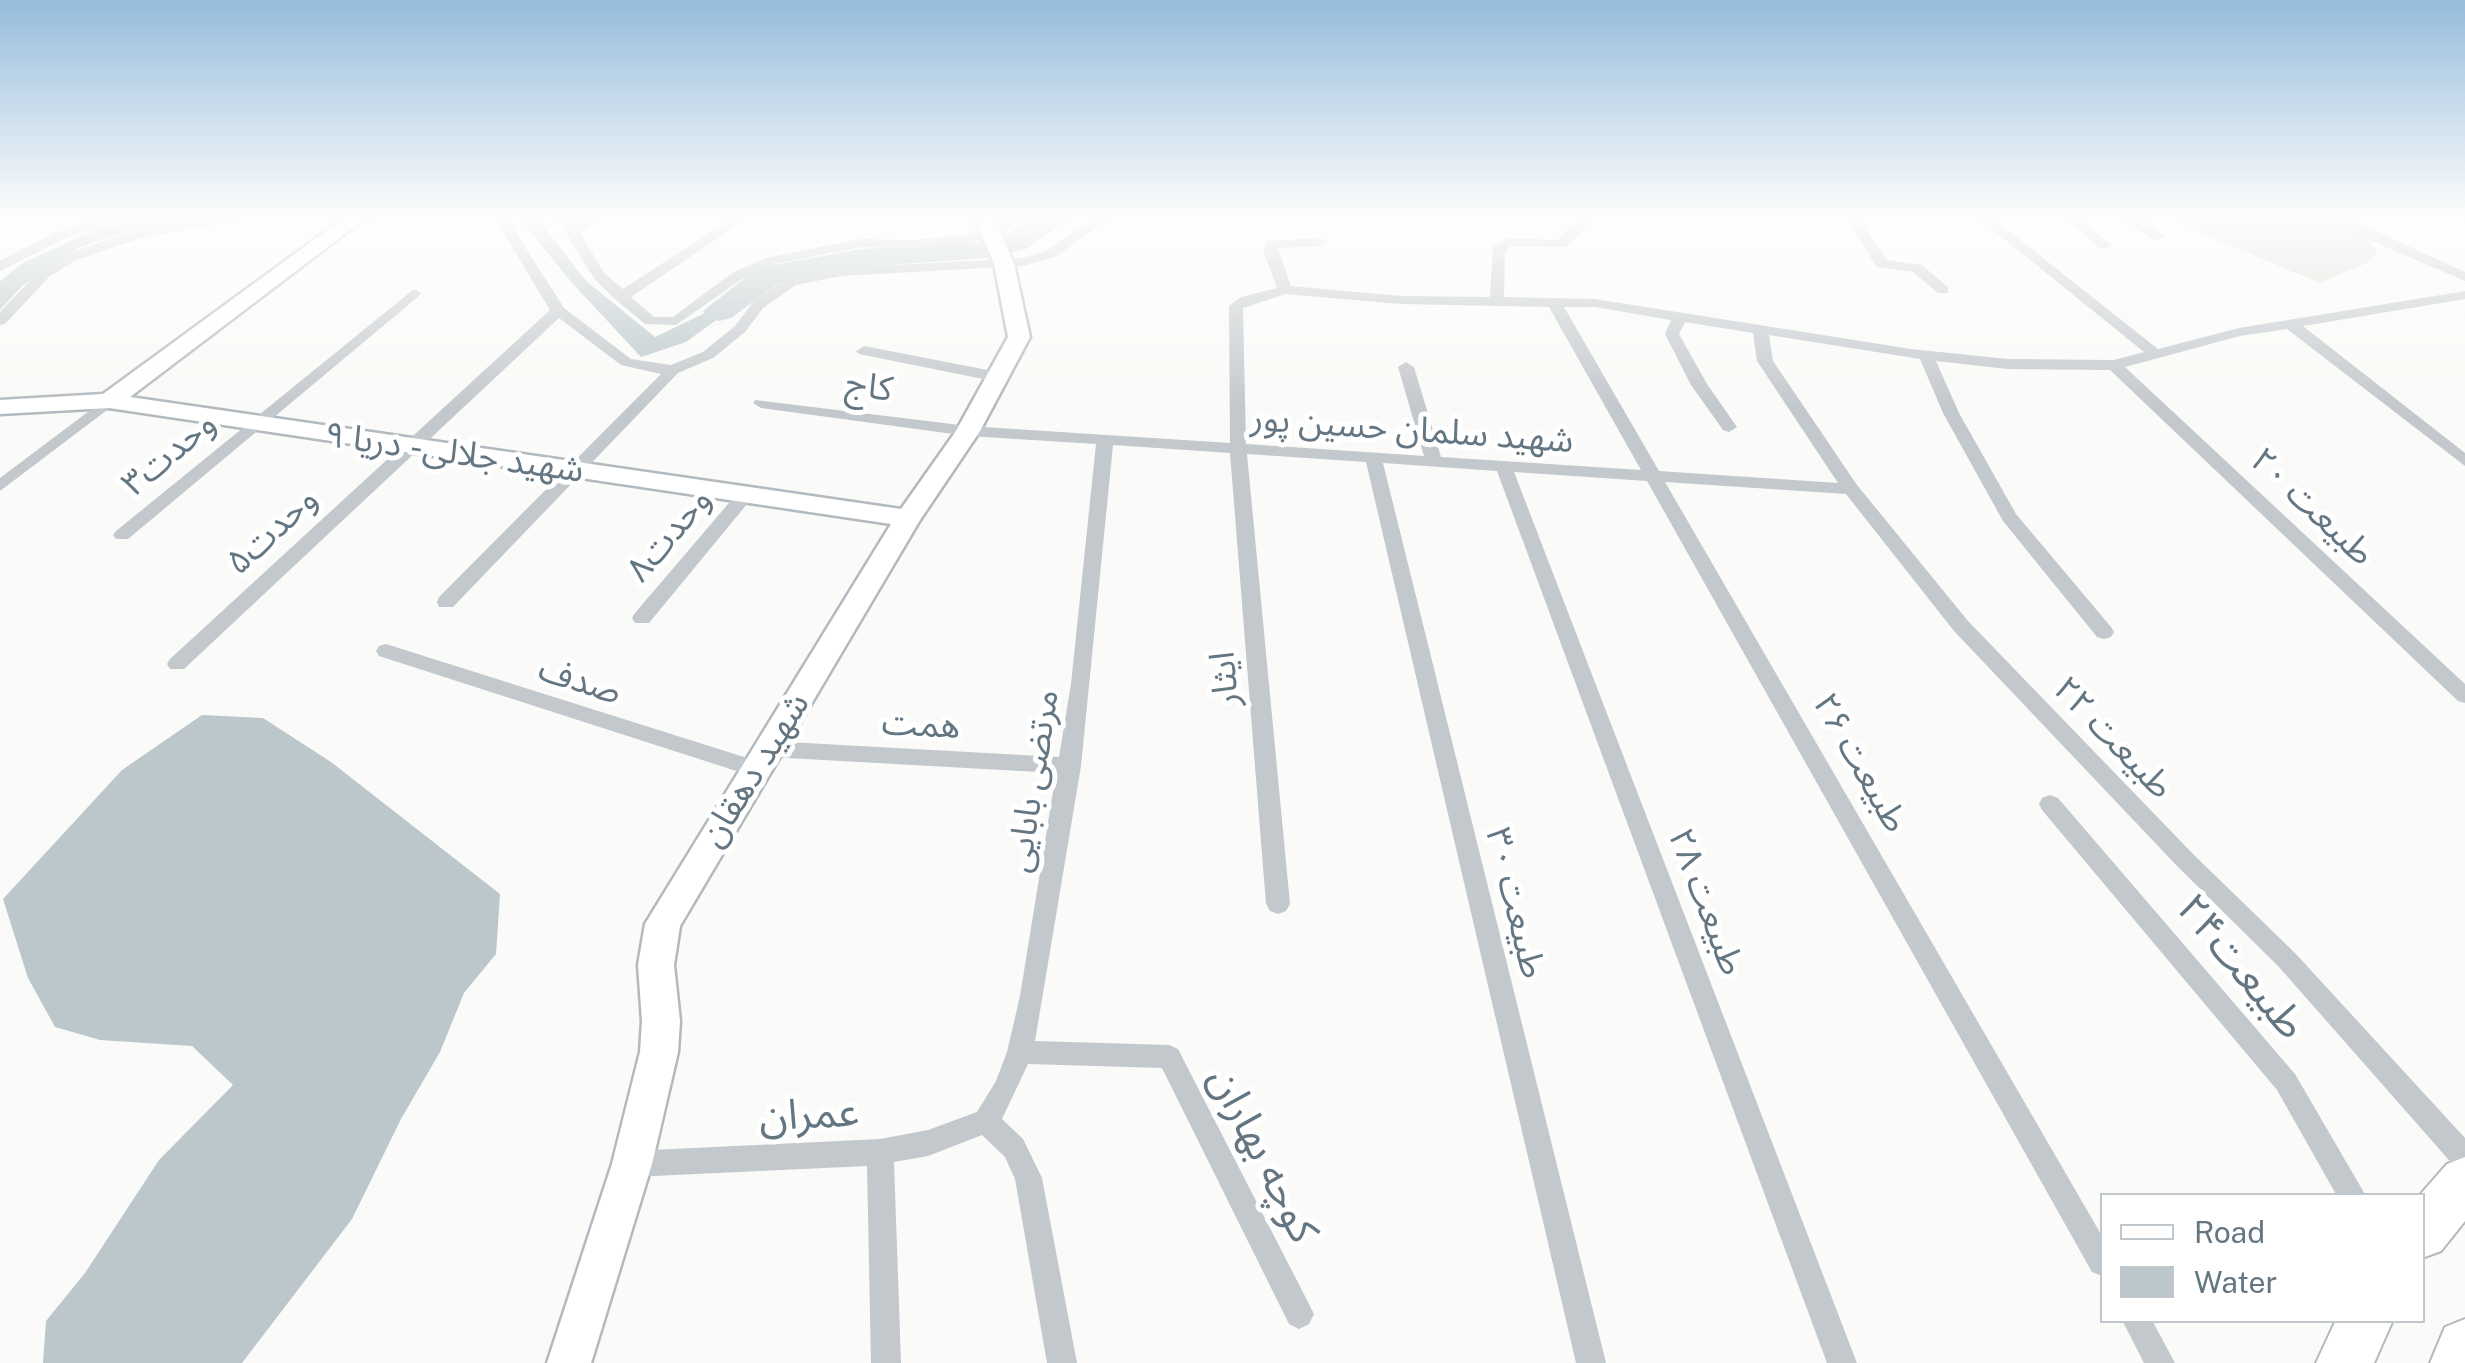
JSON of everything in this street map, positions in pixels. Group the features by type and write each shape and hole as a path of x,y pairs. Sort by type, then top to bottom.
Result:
{"highway":[{"path":"2425,1229 2465,1182"},
{"path":"2344,1363 2364,1323"},
{"path":"2458,1363 2465,1347"}],"street":[{"path":"0,321 38,281"},
{"path":"0,486 271,281"},
{"path":"539,281 558,311 626,362 673,370"},
{"path":"604,281 650,321 676,320 731,281"},
{"path":"621,297 646,281"},
{"path":"446,602 673,370 708,355 740,329 758,305 798,281"},
{"name":"شهید دهقان","path":"569,1363 632,1164 659,1052 661,1020 656,965 662,924 908,518 968,431 1019,337 1007,281"},
{"path":"1281,281 1285,290 1402,300 1595,303 1926,356 2008,364 2114,365 2239,332 2465,295"},
{"path":"1497,281 1497,302"},
{"path":"1932,281 1943,290"},
{"path":"2063,281 2155,354"},
{"name":"ایثار","path":"1278,904 1238,449 1236,306 1260,295 1285,290"},
{"name":"وحدت۳","path":"122,535 414,294"},
{"name":"طبیعت ۲۶","path":"1553,301 2100,1259"},
{"name":"وحدت۵","path":"177,664 558,311"},
{"path":"1680,316 1672,334 1699,385 1729,427"},
{"path":"2292,325 2465,461"},
{"name":"طبیعت ۲۲","path":"1760,329 1765,361 1852,489 1961,626 2186,861 2288,960 2465,1158"},
{"path":"864,351 998,376"},
{"path":"1926,356 1951,413 2009,517 2104,632"},
{"name":"طبیعت ۲۰","path":"2114,365 2465,696"},
{"path":"1406,367 1434,462"},
{"name":"شهید جلالی- دریا ۹","path":"0,406 109,401 908,518"},
{"name":"کاج","path":"760,403 968,431"},
{"name":"شهید سلمان حسین پور","path":"968,431 1852,489"},
{"name":"مرتضی بابایی","path":"986,1121 1006,1088 1020,1052 1070,766 1105,440"},
{"name":"طبیعت ۳۰","path":"1374,458 1591,1363"},
{"name":"طبیعت ۲۸","path":"1504,466 1842,1363"},
{"name":"وحدت۸","path":"642,618 746,494"},
{"name":"صدف","path":"386,651 762,759"},
{"name":"همت","path":"762,759 1070,766"},
{"name":"طبیعت۲۴","path":"2050,804 2286,1082 2350,1193"},
{"name":"کوچه بهاران","path":"1020,1052 1169,1057 1298,1314"},
{"path":"986,1121 1014,1148 1028,1178 1062,1363"},
{"name":"عمران","path":"632,1164 880,1152 928,1143 986,1121"},
{"path":"880,1152 886,1363"},
{"path":"2138,1323 2160,1363"}],"water":[{"path":"1,281 30,281 0,310"},
{"path":"570,281 586,281 655,337 703,314 753,281 770,281 686,342 641,357"},
{"path":"202,715 263,718 331,762 500,894 496,954 464,993 440,1052 401,1119 352,1219 242,1363 43,1363 46,1321 85,1273 159,1160 233,1085 192,1046 100,1040 55,1027 28,978 3,899 122,770"}],"waterway":[{"path":"719,311 761,281"}]}
